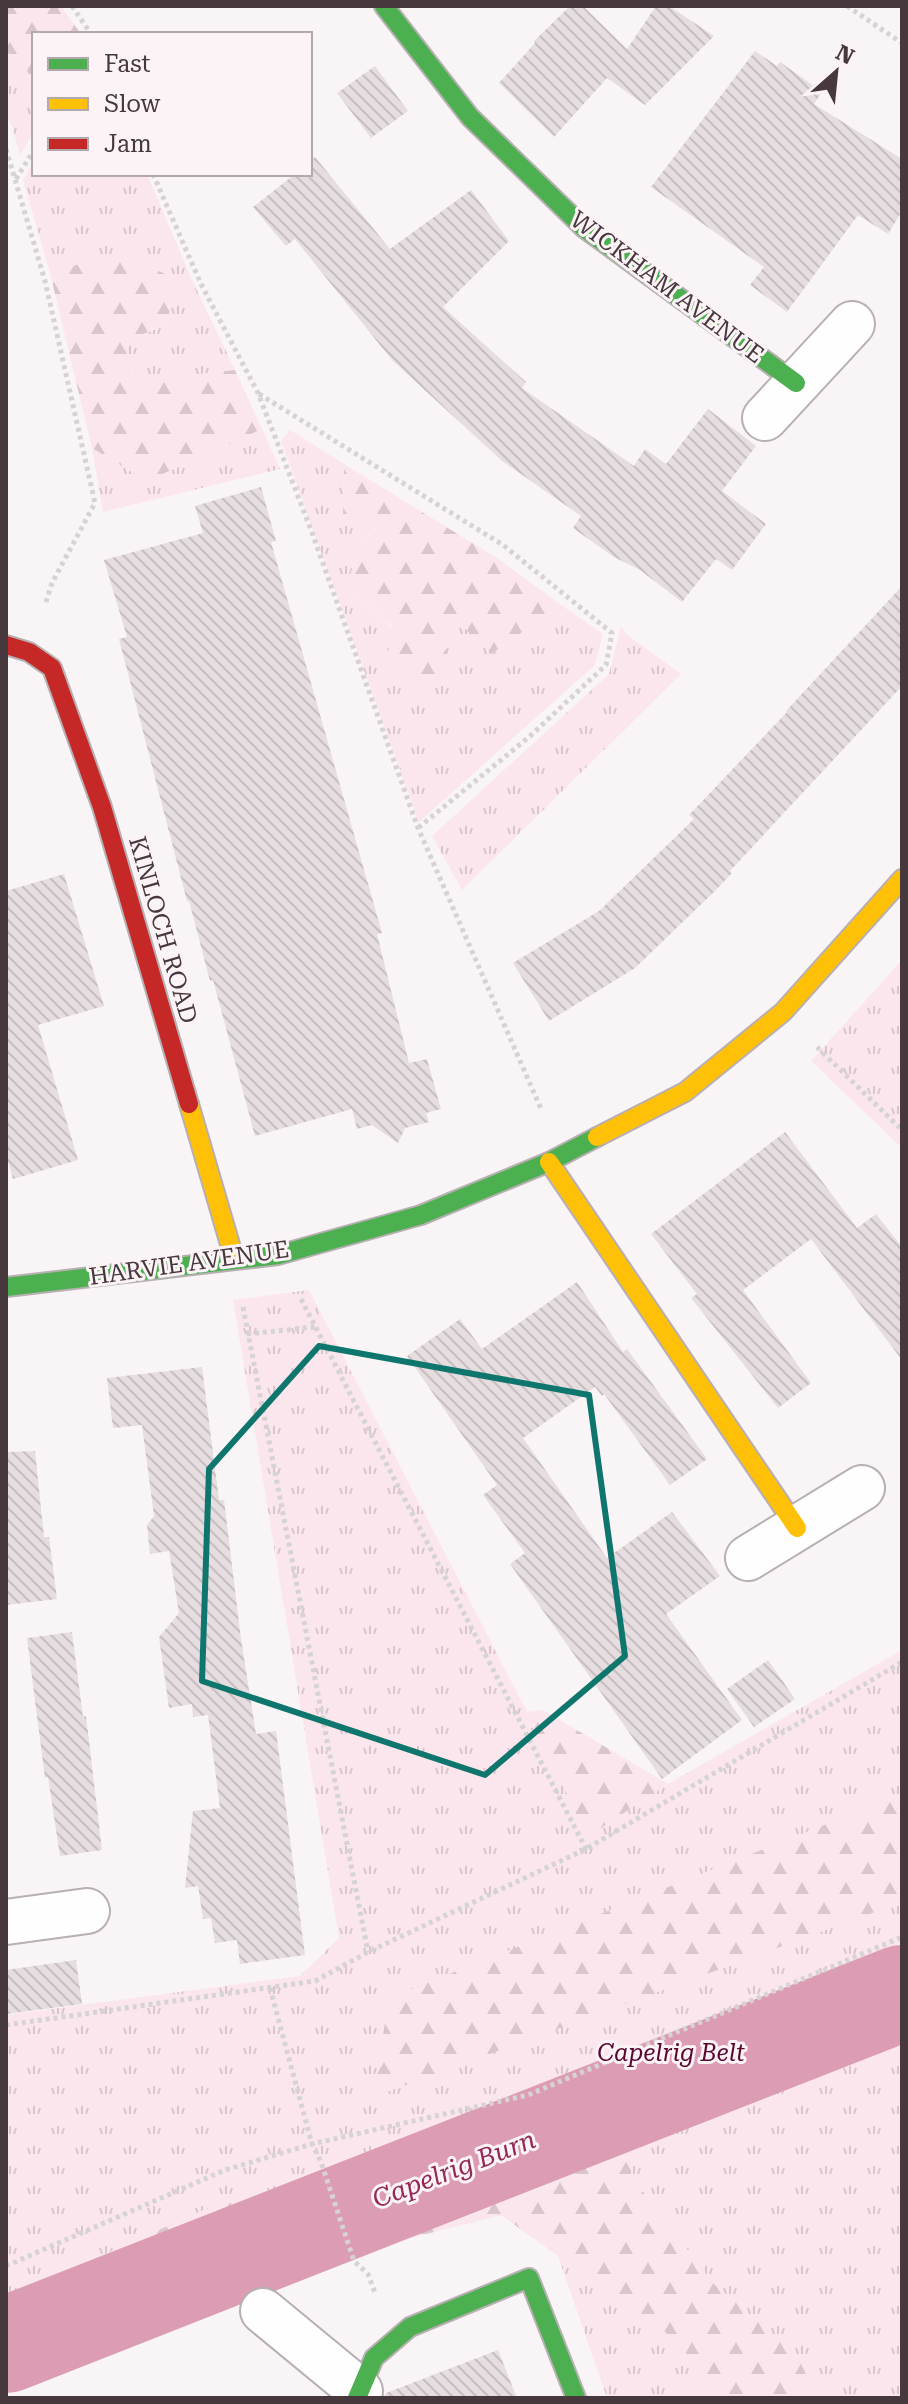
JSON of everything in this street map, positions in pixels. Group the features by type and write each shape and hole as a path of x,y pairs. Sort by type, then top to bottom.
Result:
{"street":[{"name":"WICKHAM AVENUE","path":"384,6 470,117 584,228 796,383"},
{"path":"765,418 852,324"},
{"name":"KINLOCH ROAD","path":"6,645 29,652 52,668 102,807 234,1258"},
{"name":"HARVIE AVENUE","path":"6,1287 278,1255 421,1215 555,1159 685,1092 783,1012 902,879"},
{"path":"555,1159 797,1528"},
{"path":"748,1558 862,1488"},
{"path":"6,1922 87,1911"},
{"path":"263,2311 359,2395 374,2358 410,2327 529,2278 576,2398"}],"path":[{"path":"72,6 90,32"},
{"path":"847,6 902,43"},
{"path":"6,149 45,281 95,503 52,583 29,652"},
{"path":"16,179 32,153"},
{"path":"154,176 201,284 258,393 311,530 418,828 555,1159"},
{"path":"258,393 503,545 612,633 606,665 529,737 418,828"},
{"path":"783,1012 902,1130"},
{"path":"278,1255 586,1849"},
{"path":"234,1258 368,1952"},
{"path":"247,1334 315,1327"},
{"path":"6,2025 315,1981 368,1952 586,1849 902,1662"},
{"path":"6,2266 225,2170 312,2144 528,2095 902,1937"},
{"path":"270,1988 312,2144 354,2261"}],"highlighted area":[{"path":"319,1346 589,1395 625,1656 485,1775 202,1681 209,1469"}],"green space":[{"path":"6,6 61,6 80,32 32,32 32,82 21,56 6,53"},
{"path":"6,53 21,56 32,82 32,135 20,155 12,126 6,117"},
{"path":"32,165 32,176 148,176 235,370 140,381 128,359 128,340 164,326 96,259 50,273 23,180"},
{"path":"96,259 151,267 171,277 174,302 163,326 128,340 128,359 140,381 235,370 262,429 147,481 92,448 50,273"},
{"path":"262,429 280,469 103,512 92,448 147,481"},
{"path":"290,430 344,464 343,517 378,524 358,550 347,586 393,628 442,639 454,617 491,654 561,605 603,634 595,665 419,822 281,441"},
{"path":"344,464 500,560 561,605 491,654 454,618 442,639 451,667 419,682 387,657 393,627 347,586 358,550 378,525 343,517"},
{"path":"621,626 626,634 681,674 462,890 432,836 609,674"},
{"path":"902,960 902,1148 811,1061"},
{"name":"Capelrig Belt","path":"309,1290 527,1712 587,1836 668,1784 902,1650 902,2398 607,2398 558,2256 501,2215 135,2308 6,2373 6,2015 300,1976 339,1938 233,1300"},
{"path":"543,1710 668,1784 587,1837 527,1712"},
{"path":"902,1794 902,1902 373,2097 389,1998"},
{"path":"902,1957 902,2019 651,2107 630,2175 714,2284 797,2355 817,2398 702,2398 683,2345 501,2215 135,2308 6,2373 6,2298 206,2209 452,2146"}],"building":[{"path":"570,6 583,6 627,49 656,6 669,6 714,36 645,105 607,78 554,137 499,83 534,41"},
{"path":"755,51 777,66 780,62 822,92 814,104 902,159 902,211 888,234 858,215 787,312 750,285 764,267 651,187"},
{"path":"375,66 408,111 371,138 337,93"},
{"path":"315,157 390,249 471,190 509,241 443,307 526,382 522,388 634,466 645,449 666,464 708,409 756,446 722,491 766,524 732,570 716,559 682,602 640,570 614,557 573,528 581,516 501,460 392,360 295,239 286,246 253,207 292,176 312,176 312,160"},
{"path":"261,487 276,541 271,542 382,933 377,934 409,1063 427,1059 441,1109 426,1113 429,1122 405,1128 398,1143 372,1125 357,1129 352,1109 255,1136 213,980 210,981 187,901 119,639 127,637 104,560 203,533 195,506"},
{"path":"902,586 902,686 730,871 732,873 716,890 635,968 549,1021 513,963 599,911 694,819 689,815"},
{"path":"64,874 104,1006 38,1025 78,1160 13,1179 6,1154 6,891"},
{"path":"785,1132 857,1228 876,1214 902,1247 902,1360 811,1239 743,1290 811,1383 778,1408 691,1298 697,1294 651,1234"},
{"path":"577,1282 623,1352 627,1349 707,1459 670,1485 604,1394 602,1396 595,1387 523,1438 607,1558 672,1512 720,1576 666,1614 742,1720 662,1779 510,1564 525,1553 483,1495 497,1485 407,1356 460,1319 482,1349"},
{"path":"202,1367 219,1500 224,1500 256,1734 276,1731 305,1955 240,1964 237,1940 215,1943 211,1918 203,1919 198,1886 185,1888 193,1811 220,1808 208,1715 193,1717 192,1704 169,1708 159,1637 179,1613 169,1551 150,1554 147,1525 154,1516 142,1425 113,1428 107,1378"},
{"path":"35,1451 44,1537 49,1537 57,1599 6,1605 6,1452"},
{"path":"72,1632 83,1717 86,1716 102,1850 60,1856 48,1777 45,1778 27,1638"},
{"path":"768,1660 795,1699 754,1727 727,1689"},
{"path":"76,1960 82,2004 6,2014 6,1970"},
{"path":"498,2350 517,2398 384,2398 386,2393"}],"waterway":[{"name":"Capelrig Burn","path":"6,2345 902,1993"}],"traffic: fast":[{"path":"384,6 470,117 584,228 796,383"},
{"path":"6,1287 278,1255 421,1215 549,1162 597,1137"},
{"path":"357,2398 374,2358 410,2327 529,2278 576,2398"}],"traffic: slow":[{"path":"597,1137 685,1092 783,1012 902,879"},
{"path":"189,1104 234,1258"},
{"path":"549,1162 797,1528"}],"traffic: jam":[{"path":"6,645 29,652 52,668 102,807 189,1104"}]}
